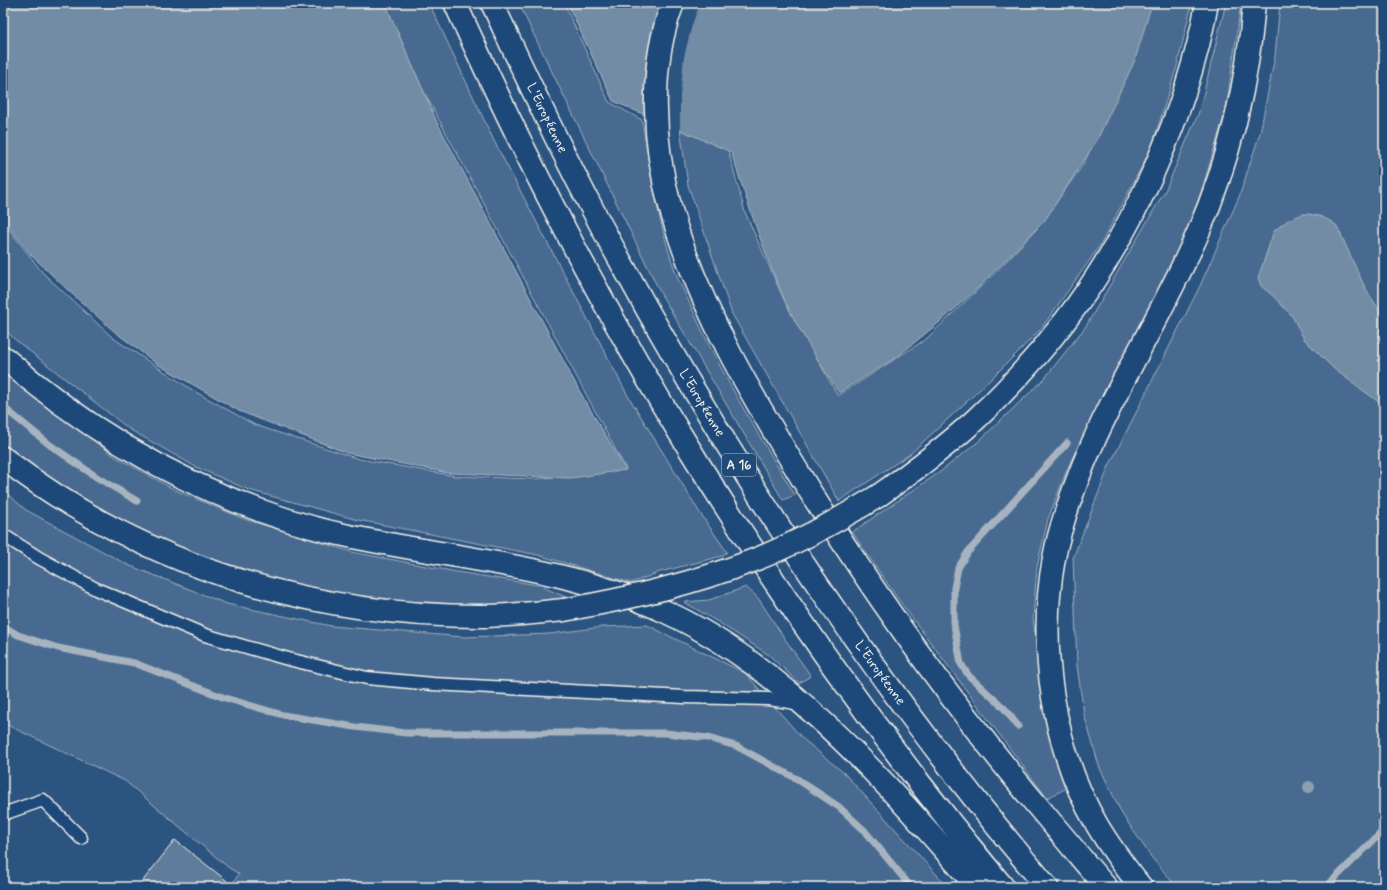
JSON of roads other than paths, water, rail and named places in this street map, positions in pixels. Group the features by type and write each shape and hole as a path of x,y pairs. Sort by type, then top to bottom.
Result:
{"highway":[{"name":"A 16","path":"455,3 546,194 615,322 698,464 789,604 844,683 922,788 1003,887"},
{"name":"L'Européenne","path":"492,3 540,105 595,214 666,342 747,479 832,606 895,696 965,786 1047,887"},
{"path":"673,3 663,36 658,65 656,95 657,128 661,161 676,226 689,265 714,322 764,414 836,532 903,632 980,735 1028,795 1106,887"},
{"path":"3,458 26,476 114,529 149,547 184,562 251,585 286,595 358,608 398,613 481,616 520,615 564,610 622,599 678,585 749,562 807,536 854,511 878,496 945,446 976,419 1004,391 1065,322 1108,257 1131,218 1149,181 1168,135 1194,58 1207,3"},
{"path":"1141,887 1097,824 1078,785 1062,737 1050,676 1048,617 1054,558 1061,528 1084,463 1101,426 1199,232 1213,195 1238,110 1246,66 1254,3"},
{"path":"3,357 50,396 111,438 166,470 194,484 255,508 315,528 343,535 545,572 597,586 633,598 670,614 710,635 754,664 802,703 875,775 936,840 977,887"}],"lane":[{"path":"3,535 38,558 96,589 205,635 288,659 366,678 433,684 684,697 768,699 802,703"},
{"path":"3,814 43,800 81,838"}],"waterway":[{"path":"3,407 50,445 98,478 137,501"},
{"path":"1018,726 1004,708 969,676 961,664 954,625 954,588 958,568 968,552 1067,443"},
{"path":"3,626 18,635 58,648 134,663 225,698 283,715 355,727 406,733 666,733 708,738 736,746 797,779 839,807 864,830 911,887"},
{"path":"1326,887 1384,830"}]}
